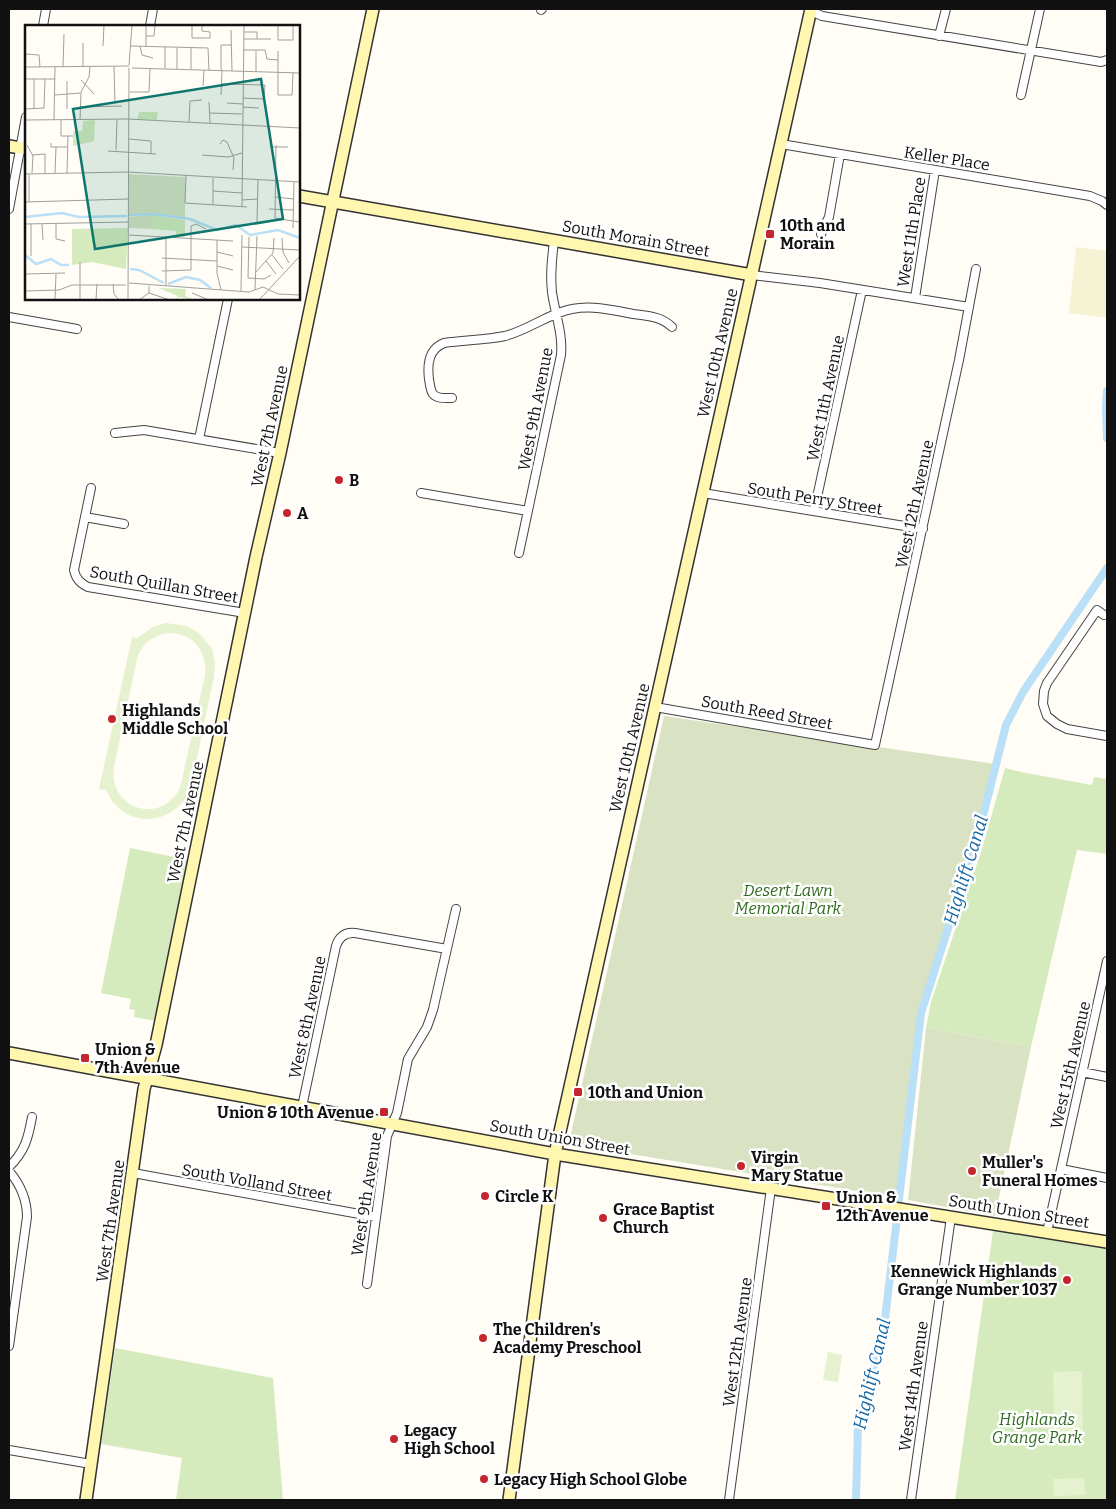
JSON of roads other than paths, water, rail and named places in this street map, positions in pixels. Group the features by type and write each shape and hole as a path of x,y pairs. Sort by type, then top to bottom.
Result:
{"main road":[{"name":"West 7th Avenue","path":"86,1500 147,1078 156,1045 373,9"},
{"name":"West 10th Avenue","path":"508,1500 555,1154 752,275 809,9"},
{"name":"South Morain Street","path":"300,196 752,275"},
{"name":"South Union Street","path":"9,1053 555,1154 1107,1242"}],"street":[{"path":"43,25 46,9"},
{"path":"150,25 154,9"},
{"path":"809,9 822,16 1101,62 1107,60"},
{"path":"939,36 946,9"},
{"path":"1021,95 1040,9"},
{"path":"9,209 18,148 25,120"},
{"name":"Keller Place","path":"781,144 1090,196 1107,205"},
{"path":"821,234 829,217 840,154"},
{"name":"West 11th Place","path":"914,298 934,170"},
{"name":"West 9th Avenue","path":"519,552 561,355 562,342 551,280 554,241"},
{"name":"West 12th Avenue","path":"875,745 923,529 976,269"},
{"name":"South Morain Street","path":"752,275 778,277 969,307"},
{"name":"West 11th Avenue","path":"814,512 862,290"},
{"path":"199,439 228,300"},
{"path":"452,398 436,396 430,389 428,364 432,353 438,345 444,343 504,336 576,308 598,308 656,318 672,327"},
{"path":"9,317 77,329"},
{"path":"115,432 144,430 280,453"},
{"path":"91,488 85,517 124,524"},
{"path":"421,493 528,511"},
{"name":"South Perry Street","path":"703,493 923,529"},
{"name":"South Quillan Street","path":"85,517 74,570 79,581 88,587 245,613"},
{"path":"1104,615 1097,610 1047,682 1043,698 1044,711 1057,724 1067,729 1107,736"},
{"name":"South Reed Street","path":"655,707 875,745"},
{"name":"West 9th Avenue","path":"367,1284 387,1136 397,1113 408,1059 427,1027 433,1010 456,909"},
{"name":"West 8th Avenue","path":"302,1107 338,941 344,935 355,933 447,949"},
{"name":"West 15th Avenue","path":"1047,1232 1107,962"},
{"path":"1082,1072 1107,1077"},
{"path":"9,1346 27,1207 19,1183 9,1169 26,1145 32,1117"},
{"path":"1061,1169 1107,1178"},
{"name":"South Volland Street","path":"133,1173 376,1217"},
{"name":"West 12th Avenue","path":"729,1500 771,1188"},
{"name":"West 14th Avenue","path":"911,1500 951,1217"},
{"path":"9,1450 91,1464"}],"waterway":[{"name":"Highlift Canal","path":"1107,391 1107,438"},
{"name":"Highlift Canal","path":"899,1199 921,1013 980,828 1006,725 1023,692 1107,568"},
{"name":"Highlift Canal","path":"856,1500 858,1425 884,1327 897,1218"}],"place":[{"name":"10th and Morain","path":"770,234"},
{"name":"B","path":"339,480"},
{"name":"A","path":"287,513"},
{"name":"Highlands Middle School","path":"112,719"},
{"name":"Union & 7th Avenue","path":"85,1058"},
{"name":"10th and Union","path":"578,1092"},
{"name":"Union & 10th Avenue","path":"384,1112"},
{"name":"Virgin Mary Statue","path":"741,1166"},
{"name":"Muller's Funeral Homes","path":"972,1171"},
{"name":"Circle K","path":"485,1196"},
{"name":"Union & 12th Avenue","path":"826,1206"},
{"name":"Grace Baptist Church","path":"603,1218"},
{"name":"Kennewick Highlands Grange Number 1037","path":"1067,1280"},
{"name":"The Children's Academy Preschool","path":"483,1338"},
{"name":"Legacy High School","path":"394,1439"},
{"name":"Legacy High School Globe","path":"484,1479"}],"park label":[{"name":"Desert Lawn Memorial Park","path":"788,899"},
{"name":"Highlands Grange Park","path":"1037,1428"}]}
